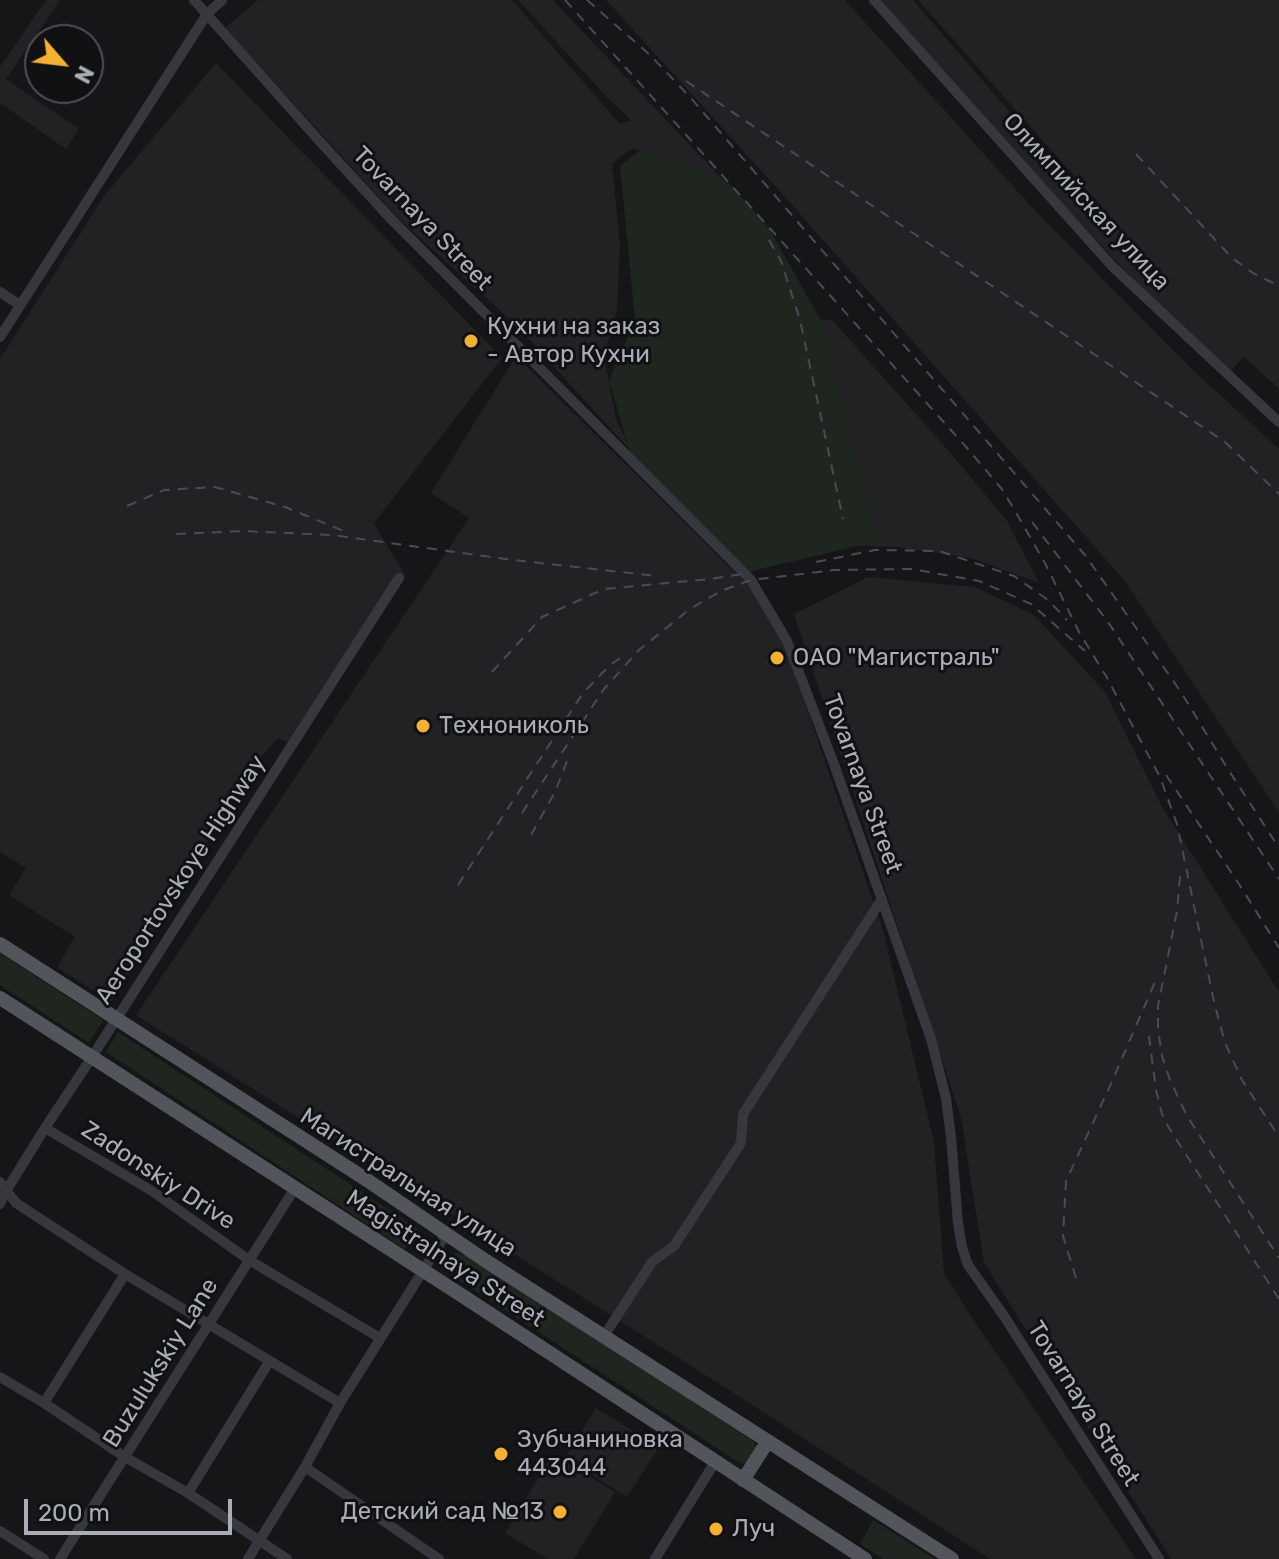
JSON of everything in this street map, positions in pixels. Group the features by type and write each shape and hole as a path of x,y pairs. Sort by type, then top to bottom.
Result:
{"main road":[{"name":"Магистральная улица","path":"0,944 367,1180 486,1261 952,1559"},
{"name":"Magistralnaya Street","path":"0,998 865,1559"},
{"path":"743,1480 768,1441"}],"street":[{"name":"Tovarnaya Street","path":"194,0 392,220 751,580 787,641 931,1039 946,1098 958,1223 968,1265 1004,1316 1159,1559"},
{"path":"0,337 207,14 222,0"},
{"name":"Олимпийская улица","path":"874,0 1112,266 1279,422"},
{"path":"0,292 20,305"},
{"name":"Aeroportovskoye Highway","path":"0,1204 3,1187 92,1057 399,578"},
{"path":"604,1336 652,1262 674,1246 741,1143 743,1114 882,899"},
{"name":"Zadonskiy Drive","path":"45,1128 152,1191 249,1260 380,1338"},
{"path":"3,1187 16,1203 125,1274 340,1403"},
{"name":"Buzulukskiy Lane","path":"60,1559 295,1188"},
{"path":"248,1559 340,1403 446,1234"},
{"path":"44,1403 125,1274"},
{"path":"188,1493 269,1362"},
{"path":"0,1377 125,1457 188,1493 287,1559"},
{"path":"655,1559 715,1462"},
{"path":"305,1467 439,1559"},
{"path":"0,1531 44,1559"}],"shaded area":[{"path":"46,0 60,0 44,24 30,24"},
{"path":"258,0 512,0 620,124 631,120 518,0 553,0 723,180 633,148 612,163 620,245 617,309 604,356 616,419 631,451 516,325 398,218 225,28"},
{"path":"606,0 845,0 1039,215 1194,371 1279,449 1279,812 1125,581"},
{"path":"875,0 913,0 1073,185 1155,267 918,0 1279,0 1279,389 1244,357 1230,371 1155,302"},
{"path":"24,32 24,53 6,79 24,91 24,104 42,104 79,129 66,149 0,103 0,67"},
{"path":"216,63 502,358 374,523 405,575 297,747 278,738 256,762 111,1002 57,967 75,937 9,895 26,868 0,852 0,359 104,196"},
{"path":"640,150 726,180 769,228 820,319 878,541 744,573 633,462 609,380 635,320 620,166"},
{"path":"813,318 833,321 955,458 1007,521 1039,583 971,558 897,547 859,546 830,428"},
{"path":"516,356 750,587 784,642 883,930 934,1142 944,1273 1136,1559 990,1559 136,1015 469,518 431,493"},
{"path":"868,577 975,587 1034,615 1105,692 1161,805 1279,992 1279,1559 1171,1559 984,1263 961,1117 794,614"},
{"path":"0,953 103,1020 89,1043 0,985"},
{"path":"118,1032 418,1229 405,1249 106,1052"},
{"path":"450,1255 469,1256 758,1447 746,1464 740,1463 448,1273 445,1268 447,1261"},
{"path":"596,1408 659,1447 627,1497 565,1458"},
{"name":"Детский сад №13","path":"553,1454 615,1492 574,1559 548,1559 505,1533"},
{"path":"873,1520 935,1559 883,1559 860,1544"}],"railway":[{"path":"565,0 1001,488 1160,777 1177,824 1225,1043 1242,1080 1279,1137"},
{"path":"587,0 650,55 689,96 1085,555 1181,692 1279,848"},
{"path":"686,81 1225,442 1279,494"},
{"path":"1136,154 1232,258 1279,286"},
{"path":"769,240 781,261 800,320 843,519"},
{"path":"127,506 164,490 215,487 285,507 346,532"},
{"path":"1032,522 1108,622 1279,879"},
{"path":"176,534 243,531 332,535 657,576"},
{"path":"816,562 875,550 939,551 1014,576 1048,600 1067,620"},
{"path":"522,813 604,689 639,650 690,609 721,591 751,580 835,570 911,569 979,581 1031,604 1085,651"},
{"path":"492,672 542,617 604,589 749,573"},
{"path":"458,885 583,693 609,666 626,654"},
{"path":"531,835 555,792 569,756"},
{"path":"1166,775 1279,948"},
{"path":"1180,876 1177,911 1158,1006 1162,1056 1187,1116 1279,1258"},
{"path":"1076,1278 1063,1236 1066,1181 1155,982"},
{"path":"1149,1036 1162,1114 1279,1299"}],"place":[{"name":"Кухни на заказ - Автор Кухни","path":"471,341"},
{"name":"ОАО \"Магистраль\"","path":"777,658"},
{"name":"Технониколь","path":"423,726"},
{"name":"Зубчаниновка 443044","path":"501,1454"},
{"name":"Детский сад №13","path":"560,1512"},
{"name":"Луч","path":"716,1529"}]}
